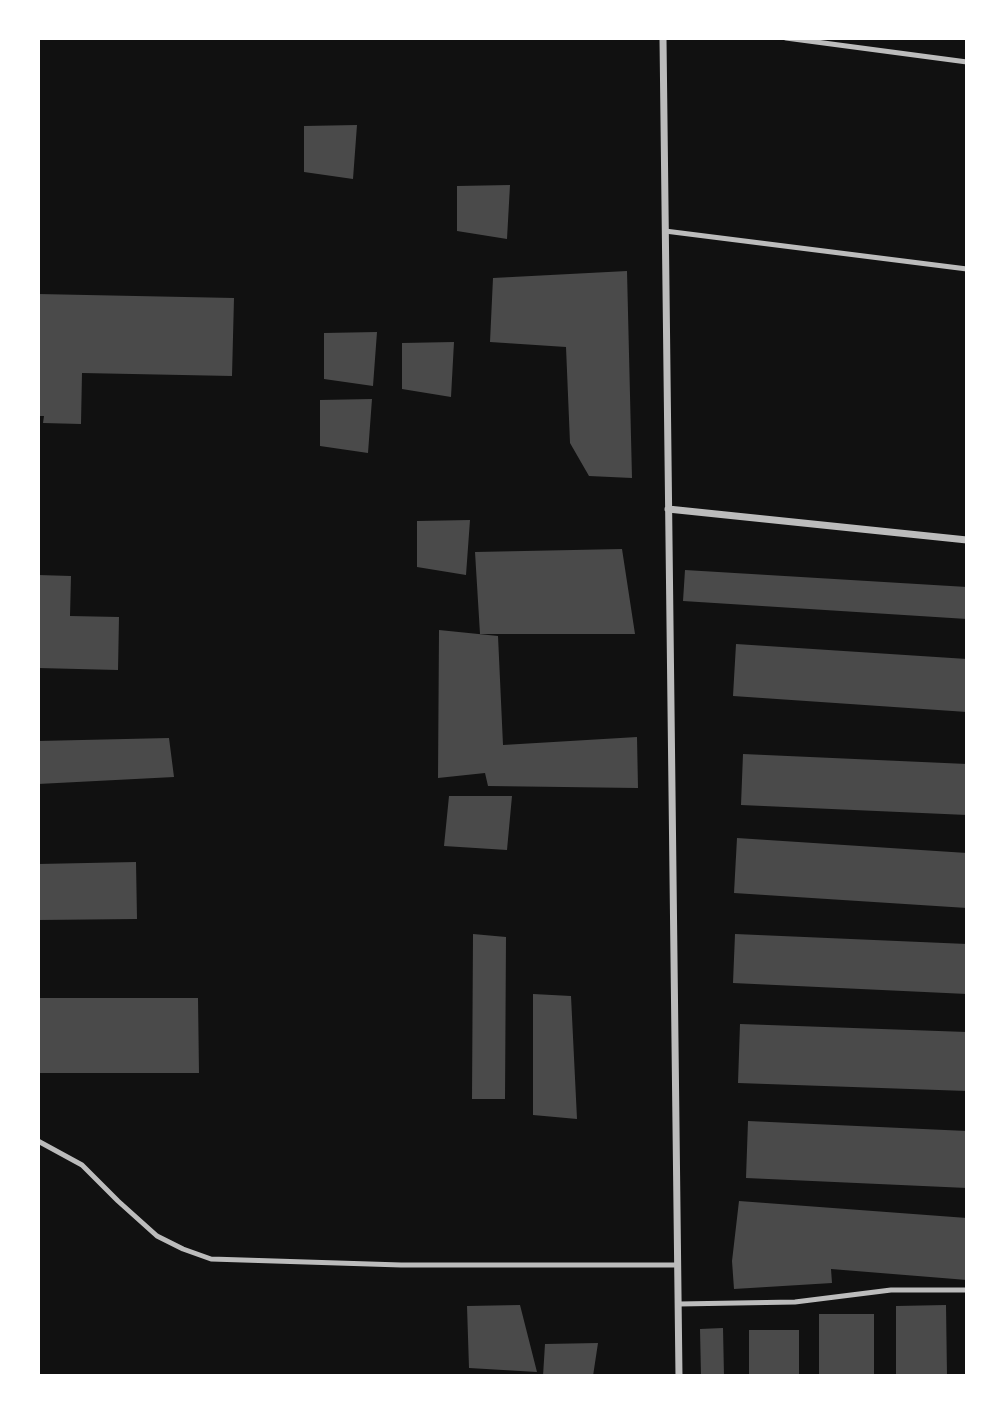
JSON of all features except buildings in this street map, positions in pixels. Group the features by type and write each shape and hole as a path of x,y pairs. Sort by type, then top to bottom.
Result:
{"street":[{"path":"663,38 679,1376"},
{"path":"668,509 967,540"}],"lane":[{"path":"786,38 967,62"},
{"path":"665,230 967,269"},
{"path":"38,1141 82,1165 157,1236 211,1259 401,1265 678,1265"},
{"path":"678,1304 795,1302 891,1290 967,1290"}]}
